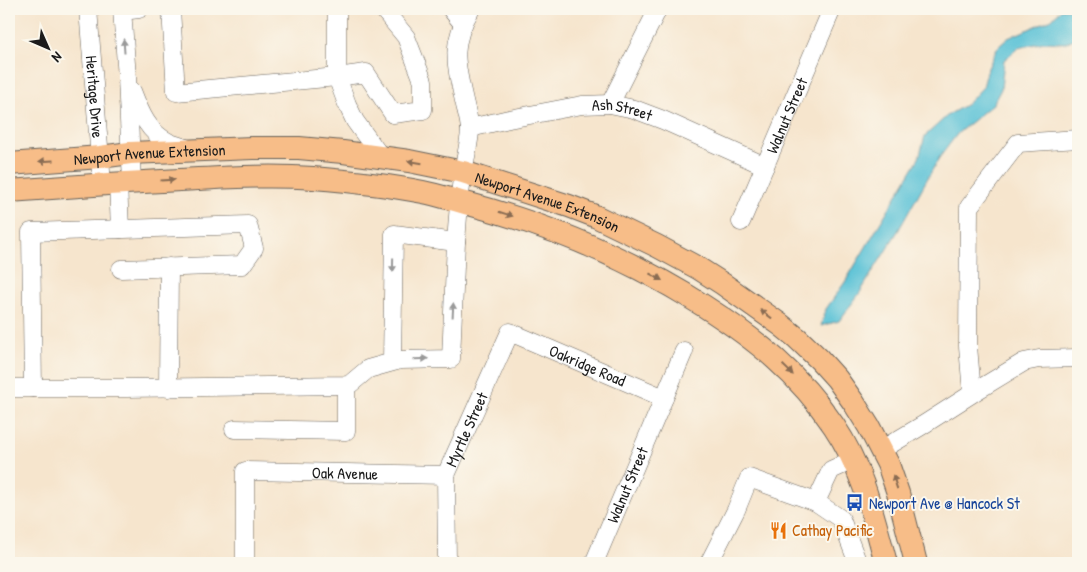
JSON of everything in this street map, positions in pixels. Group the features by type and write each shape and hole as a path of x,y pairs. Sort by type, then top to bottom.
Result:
{"main road":[{"name":"Newport Avenue Extension","path":"9,164 130,153 252,148 328,150 372,155 463,172 556,201 595,216 648,241 698,268 781,325 819,359 837,379 854,403 888,464 895,482 916,563"},
{"name":"Newport Avenue Extension","path":"9,191 117,183 253,177 314,178 387,186 421,192 516,218 577,240 654,276 726,320 765,349 801,383 832,422 852,457 867,493 886,563"}],"street":[{"name":"Heritage Drive","path":"88,9 100,157 117,183"},
{"path":"122,10 139,9"},
{"path":"171,9 176,92 366,73 393,114 423,110 422,81 406,37 383,9"},
{"path":"336,9 337,77 347,104 372,155"},
{"path":"9,388 346,386 368,369 392,362 400,360 451,359 459,201 470,128 457,70 456,50 460,31 467,16 451,9"},
{"path":"610,104 658,9"},
{"name":"Walnut Street","path":"741,222 832,9"},
{"name":"Heritage Drive","path":"117,183 130,153 122,10"},
{"path":"127,78 142,116 155,133 169,142 196,151"},
{"name":"Ash Street","path":"470,128 582,105 610,104 634,109 663,120 766,166"},
{"path":"972,393 968,346 969,207 1018,143 1078,139"},
{"path":"117,183 120,229"},
{"path":"33,388 31,232 248,225 254,248 242,264 121,269"},
{"path":"392,362 394,234 456,242"},
{"path":"168,388 169,267"},
{"name":"Oakridge Road","path":"510,332 664,398"},
{"name":"Myrtle Street","path":"447,563 446,475 510,332"},
{"name":"Walnut Street","path":"594,563 684,351"},
{"path":"881,450 1024,362 1039,359 1078,358"},
{"path":"234,429 346,431 346,386"},
{"path":"816,502 831,470 842,465 852,457"},
{"name":"Oak Avenue","path":"245,563 245,471 446,475"},
{"path":"709,563 736,510 749,478 816,502 841,519 856,561 855,563"}],"water":[{"path":"1061,9 1078,9 1078,37 1065,43 1044,42 1018,48 1004,60 1001,89 993,104 958,133 939,158 898,231 859,294 839,321 821,326 826,309 845,282 919,158 925,136 948,115 967,104 983,87 988,68 997,48 1008,38 1052,19"}],"place":[{"name":"Newport Ave @ Hancock St","path":"855,503"},
{"name":"Cathay Pacific","path":"778,530"}]}
